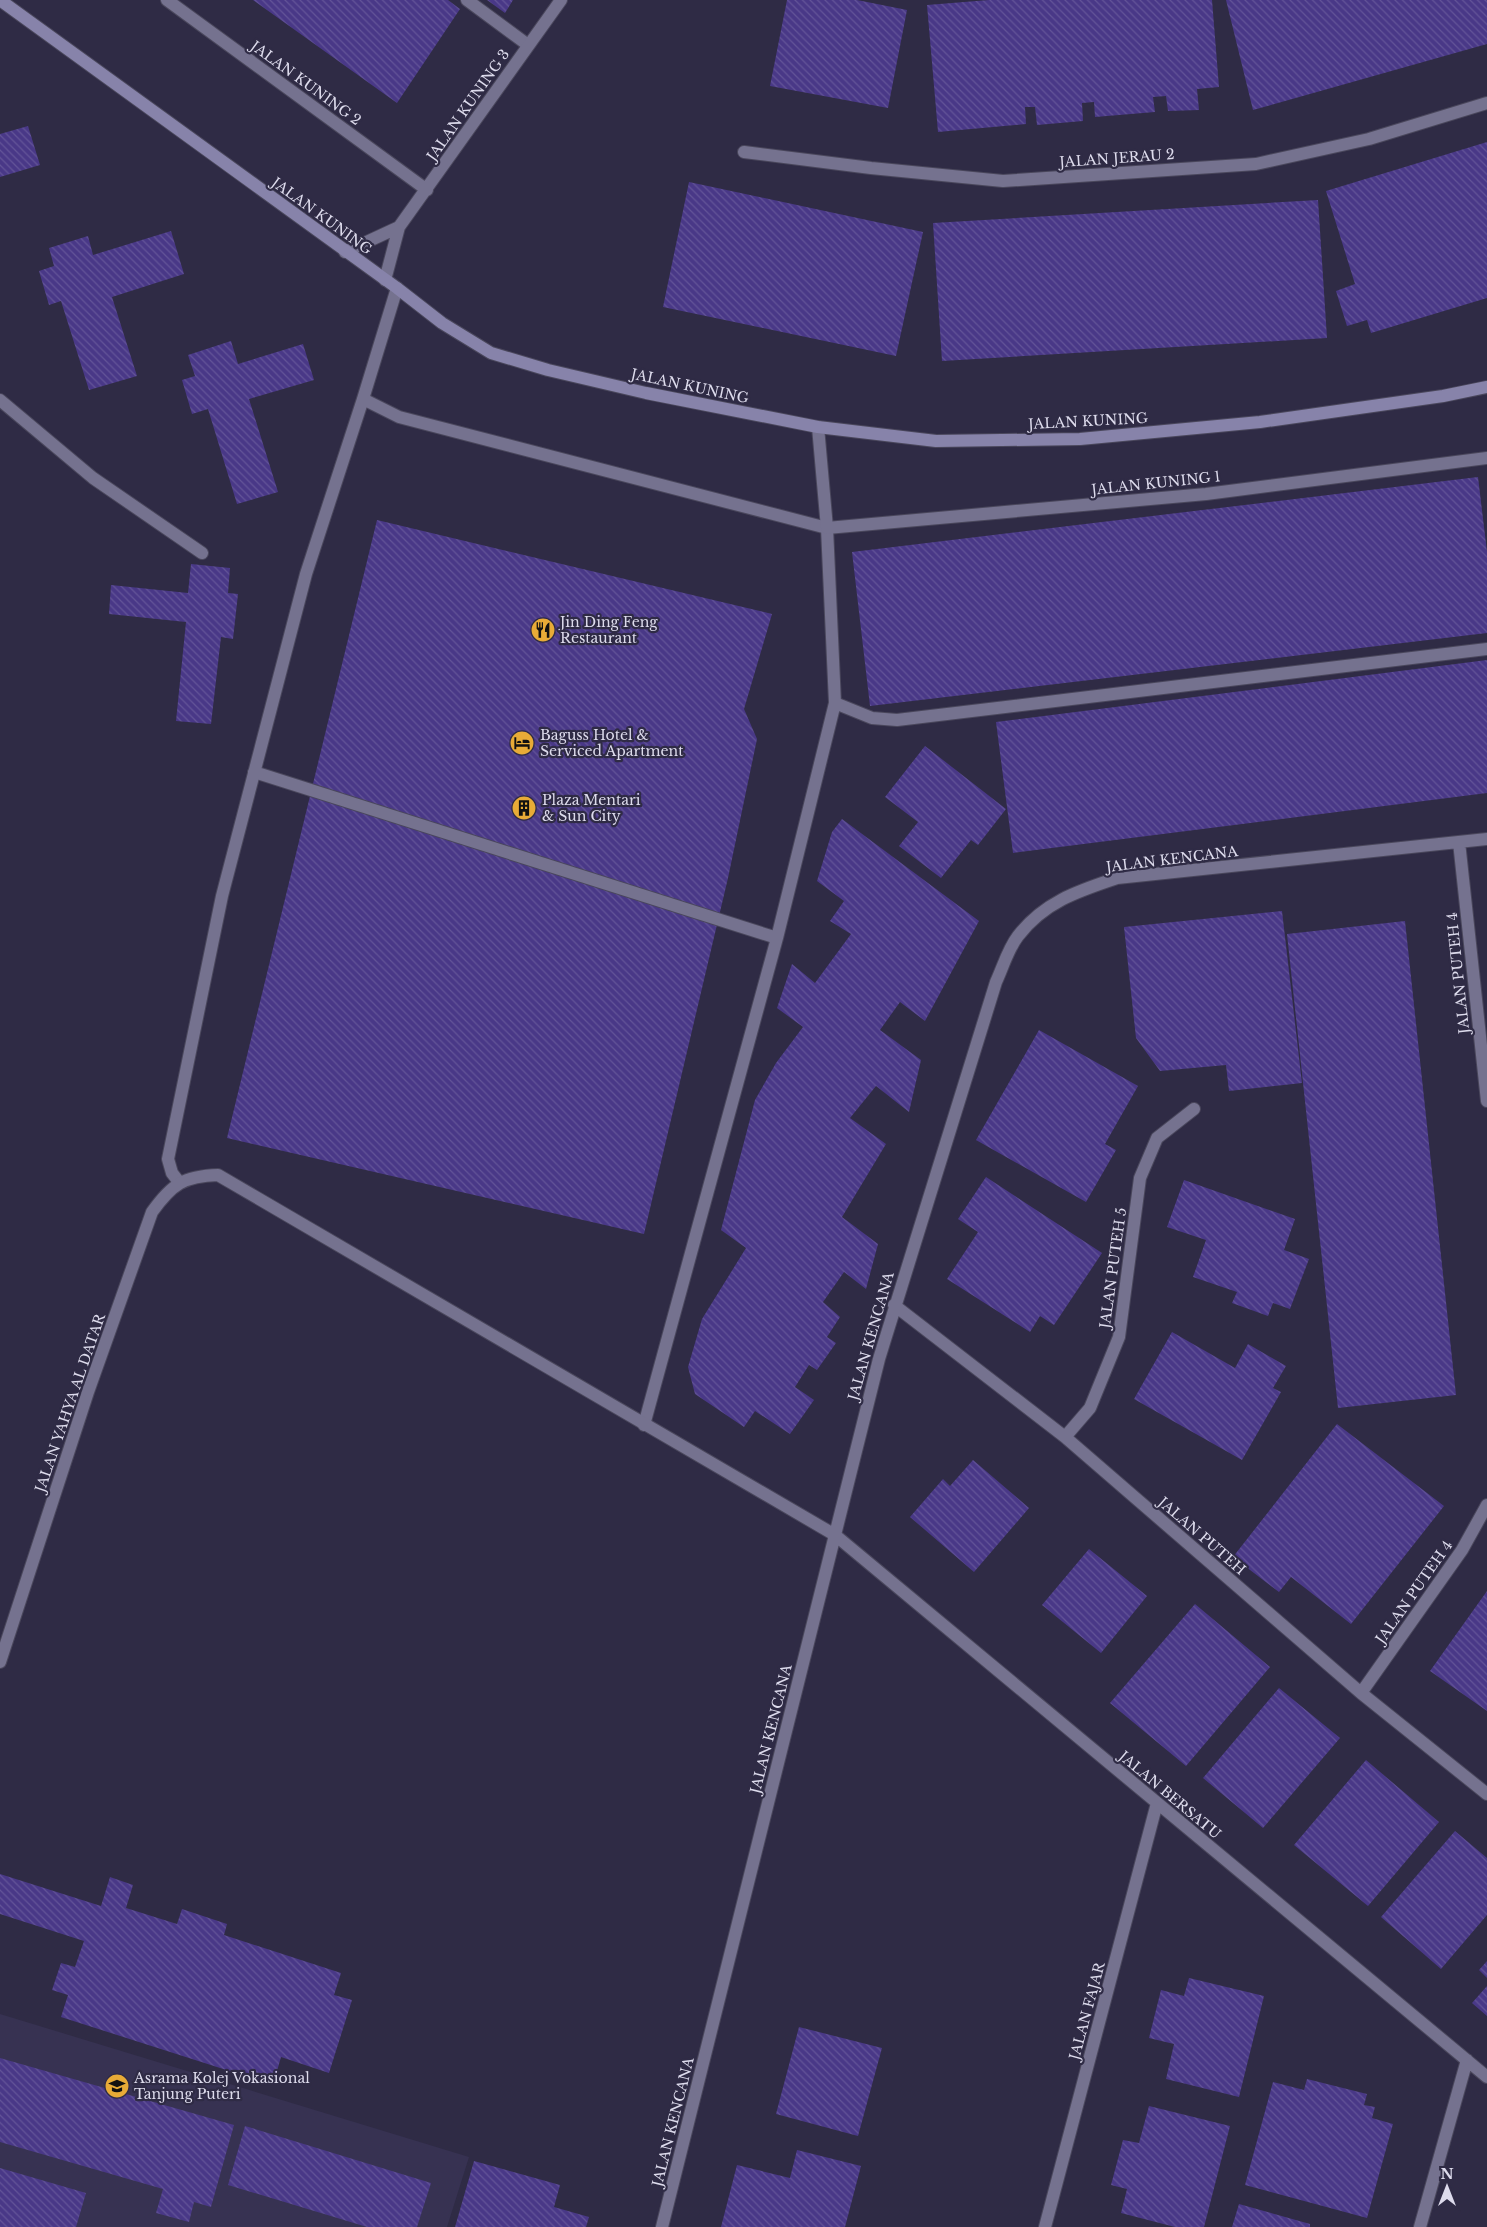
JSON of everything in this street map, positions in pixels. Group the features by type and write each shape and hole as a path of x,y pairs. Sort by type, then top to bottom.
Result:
{"street":[{"name":"JALAN KUNING","path":"0,0 397,288 442,323 490,353 548,370 628,389 818,427 936,441 1080,439 1260,422 1443,396 1487,387"},
{"name":"JALAN KUNING 2","path":"167,0 427,190"},
{"path":"467,0 528,45"},
{"name":"JALAN KUNING 3","path":"385,280 399,227 561,0"},
{"name":"JALAN JERAU 2","path":"744,152 871,168 1013,180 1256,164 1369,139 1487,102"},
{"name":"JALAN KUNING 3","path":"345,252 399,227"},
{"path":"178,1182 172,1173 168,1159 222,896 306,574 397,288"},
{"name":"JALAN KUNING 1","path":"363,399 399,417 828,528 1206,494 1487,458"},
{"path":"0,400 93,478 202,553"},
{"path":"644,1425 777,938 835,703 828,528 818,427"},
{"path":"835,703 872,718 897,720 1487,649"},
{"path":"254,772 777,938"},
{"name":"JALAN KENCANA","path":"662,2227 894,1305 996,982 1017,937 1045,908 1080,890 1117,878 1487,839"},
{"name":"JALAN PUTEH 4","path":"1459,842 1487,1101"},
{"name":"JALAN PUTEH 5","path":"1065,1438 1090,1408 1119,1337 1140,1178 1157,1138 1194,1109"},
{"name":"JALAN BERSATU","path":"178,1182 199,1176 218,1175 835,1535 1487,2077"},
{"name":"JALAN YAHYA AL DATAR","path":"0,1662 88,1392 152,1212 178,1182"},
{"name":"JALAN PUTEH","path":"894,1305 1065,1438 1361,1693 1487,1794"},
{"name":"JALAN PUTEH 4","path":"1361,1693 1462,1550 1487,1505"},
{"name":"JALAN FAJAR","path":"1045,2227 1157,1803"},
{"path":"1420,2227 1467,2060"}],"shaded area":[{"name":"Asrama Kolej Vokasional Tanjung Puteri","path":"0,2014 469,2157 447,2227 0,2227"}],"building":[{"path":"253,0 448,0 460,9 397,103"},
{"path":"487,0 513,0 505,13"},
{"path":"787,0 857,0 907,10 888,108 770,86"},
{"path":"989,0 1212,0 1219,87 1197,89 1199,110 1168,111 1166,96 1153,97 1155,112 1095,117 1094,102 1082,103 1083,121 1037,125 1035,107 1025,107 1026,124 938,132 927,5"},
{"path":"1226,0 1487,0 1487,44 1253,110"},
{"path":"28,126 40,165 0,177 0,134"},
{"path":"1487,142 1487,298 1371,333 1367,320 1347,326 1336,291 1355,284 1326,191"},
{"path":"689,182 923,232 896,356 663,307"},
{"path":"1318,200 1327,338 942,361 933,223"},
{"path":"171,231 184,274 112,297 137,376 89,390 61,301 49,305 39,271 54,266 49,248 88,236 93,255"},
{"path":"231,341 238,364 303,344 314,380 249,399 278,492 237,504 208,409 192,414 182,380 195,376 188,355"},
{"path":"1478,477 1487,552 1487,633 870,706 852,552"},
{"name":"Plaza Mentari & Sun City","path":"377,520 772,614 744,709 757,739 728,878 644,1234 227,1138"},
{"path":"191,564 230,568 228,593 238,594 233,639 221,637 211,724 176,721 186,622 109,614 111,585 188,593"},
{"path":"1487,660 1487,793 1013,853 996,722"},
{"path":"925,746 1006,809 978,845 971,840 941,878 899,846 918,822 885,797"},
{"path":"842,819 979,921 925,1021 900,1002 880,1030 921,1060 909,1112 876,1086 850,1118 886,1144 842,1217 878,1244 866,1289 844,1272 823,1302 840,1317 827,1337 836,1343 817,1370 809,1365 795,1387 814,1400 790,1434 755,1411 744,1427 695,1394 688,1367 702,1319 746,1248 721,1230 755,1100 776,1063 803,1027 777,1008 792,964 815,983 851,934 830,921 844,901 817,881 832,832"},
{"path":"1282,911 1302,1083 1229,1091 1226,1065 1160,1071 1136,1038 1124,927"},
{"path":"1405,921 1456,1395 1338,1408 1287,934"},
{"path":"1039,1030 1138,1086 1105,1144 1116,1150 1086,1202 976,1140"},
{"path":"986,1177 1102,1253 1054,1325 1040,1316 1030,1332 947,1279 978,1232 958,1219"},
{"path":"1184,1180 1295,1219 1284,1250 1309,1259 1290,1309 1273,1303 1268,1316 1232,1303 1237,1292 1193,1277 1206,1240 1167,1227"},
{"path":"1172,1332 1235,1368 1248,1344 1286,1366 1273,1388 1281,1392 1242,1460 1134,1399"},
{"path":"1337,1424 1444,1506 1351,1624 1291,1577 1279,1592 1233,1557"},
{"path":"973,1460 1029,1508 974,1572 910,1517 943,1479 950,1486"},
{"path":"1089,1549 1147,1596 1101,1653 1042,1605"},
{"path":"1487,1591 1487,1711 1430,1671"},
{"path":"1195,1604 1270,1667 1186,1766 1110,1703"},
{"path":"1279,1688 1340,1738 1263,1828 1203,1778"},
{"path":"1366,1760 1439,1822 1368,1906 1294,1845"},
{"path":"1455,1831 1487,1858 1487,1915 1441,1969 1381,1917"},
{"path":"0,1874 101,1906 110,1877 133,1885 126,1908 177,1924 182,1909 227,1924 224,1935 341,1973 334,1995 352,2000 329,2073 281,2057 273,2085 61,2017 68,1995 52,1990 61,1963 75,1967 84,1941 0,1914"},
{"path":"1487,1961 1487,1978 1479,1970"},
{"path":"1189,1978 1264,1996 1239,2097 1166,2079 1174,2044 1149,2038 1161,1990 1184,1996"},
{"path":"1487,1986 1487,2016 1472,2003"},
{"path":"799,2027 882,2048 858,2136 776,2114"},
{"path":"0,2058 234,2125 211,2207 194,2202 189,2222 156,2213 163,2189 0,2142"},
{"path":"1307,2079 1367,2094 1364,2105 1375,2107 1372,2118 1393,2124 1367,2218 1245,2185 1273,2082 1304,2090"},
{"path":"1149,2106 1230,2126 1204,2227 1175,2227 1121,2213 1127,2189 1111,2185 1123,2140 1139,2143"},
{"path":"245,2126 431,2183 417,2227 367,2227 228,2185"},
{"path":"797,2150 861,2166 845,2227 721,2227 737,2165 790,2178"},
{"path":"474,2161 560,2185 554,2207 589,2217 586,2227 455,2227"},
{"path":"0,2168 86,2193 76,2227 0,2227"},
{"path":"1239,2204 1310,2224 1310,2227 1232,2227"}],"place":[{"name":"Jin Ding Feng Restaurant","path":"543,630"},
{"name":"Baguss Hotel & Serviced Apartment","path":"522,743"},
{"name":"Plaza Mentari & Sun City","path":"524,808"},
{"name":"Asrama Kolej Vokasional Tanjung Puteri","path":"117,2086"}]}
